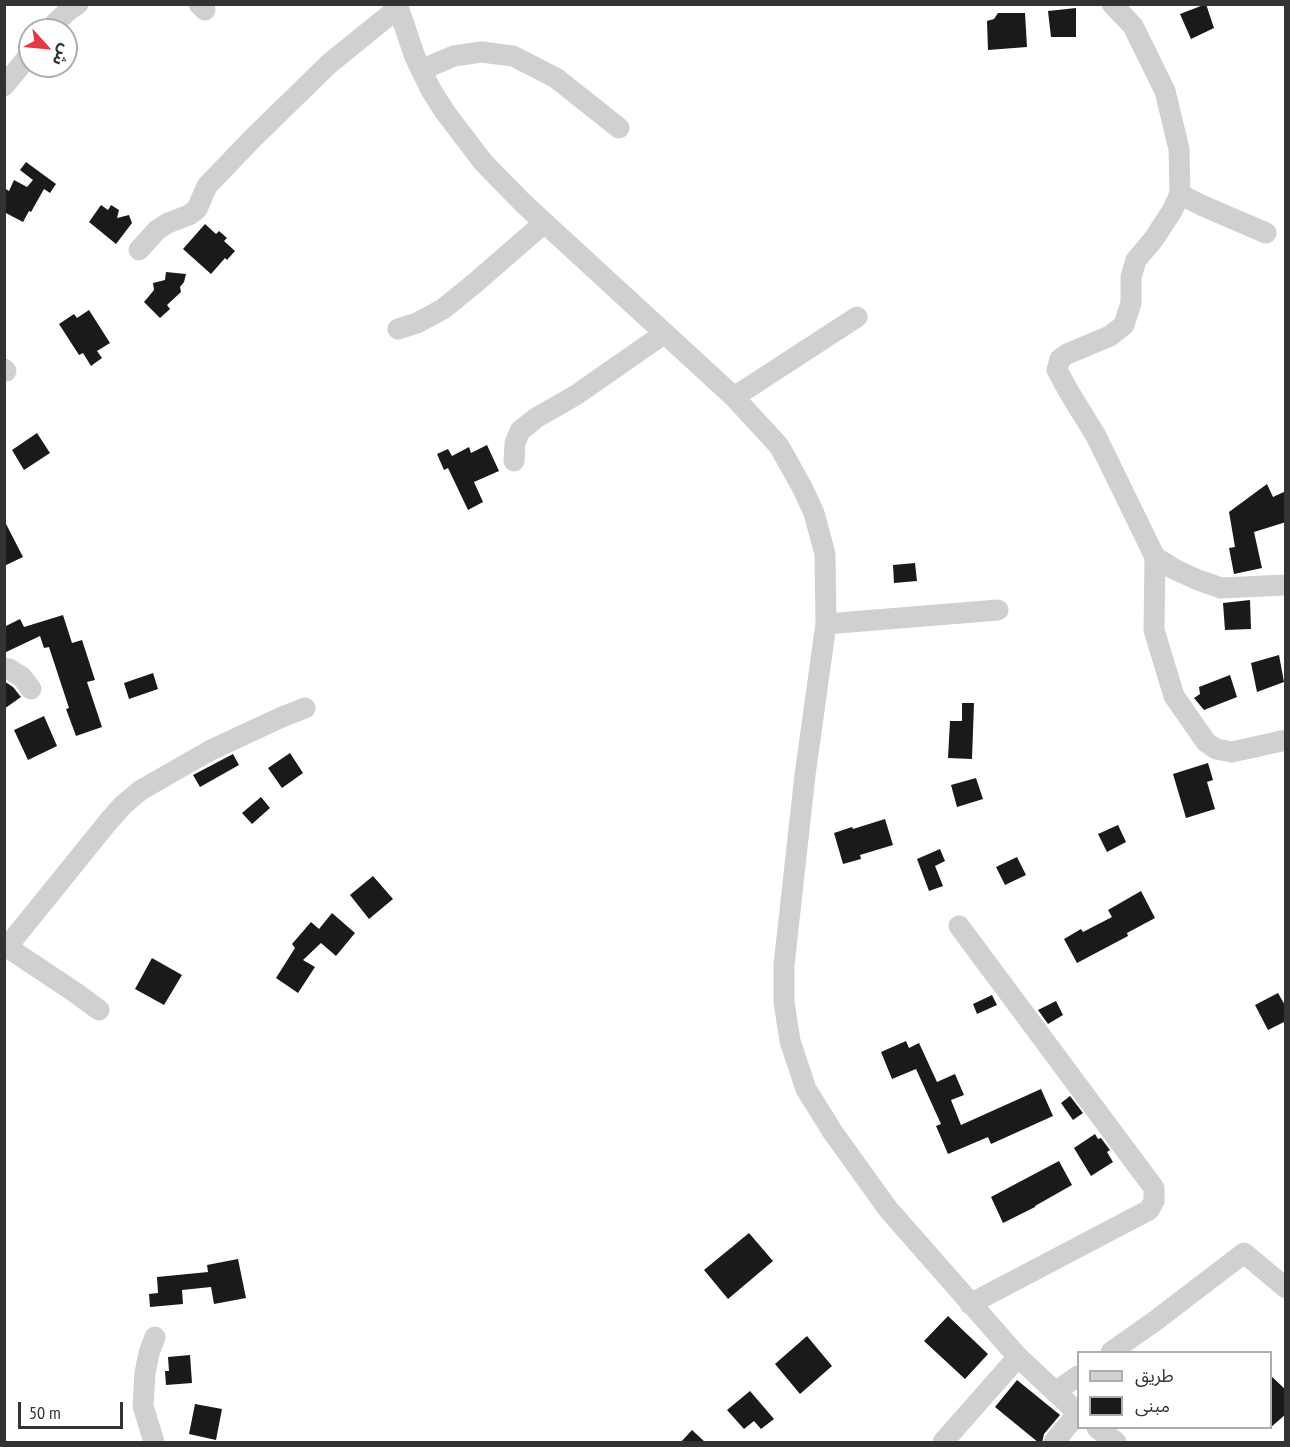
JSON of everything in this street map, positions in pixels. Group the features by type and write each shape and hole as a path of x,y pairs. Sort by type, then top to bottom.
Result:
{"street":[{"path":"61,18 78,4"},
{"path":"1112,4 1133,26 1165,91 1179,149 1180,194 1153,240 1136,260 1131,277 1131,303 1125,325 1110,336 1067,354 1060,359 1057,370 1096,436 1155,557 1154,630 1174,696 1206,742 1216,749 1232,752 1286,740"},
{"path":"139,250 157,230 197,209 207,186 253,138 330,63 398,6 421,70 431,90 483,162 544,222 734,397 779,446 814,513 825,554 826,624 805,775 784,965 784,1002 790,1041 806,1089 832,1131 888,1209 1018,1357 1077,1412"},
{"path":"421,70 454,56 481,52 513,56 556,78 619,128"},
{"path":"4,86 18,69"},
{"path":"1180,194 1202,206 1266,232"},
{"path":"398,329 417,323 443,309 476,283 544,222"},
{"path":"734,397 857,317"},
{"path":"514,461 515,444 520,431 536,418 576,395 665,333"},
{"path":"1155,557 1182,573 1221,588 1286,585"},
{"path":"826,624 998,610"},
{"path":"4,668 22,677 31,689"},
{"path":"99,1010 6,946 108,822 141,790 211,750 305,708"},
{"path":"958,926 1154,1188 1155,1202 1149,1210 970,1304"},
{"path":"1114,1351 1244,1253 1286,1288"},
{"path":"154,1443 143,1406 145,1373 155,1337"},
{"path":"943,1443 1018,1357"},
{"path":"1055,1392 1077,1377"},
{"path":"1054,1443 1077,1414"},
{"path":"1097,1429 1116,1443"}],"building":[{"path":"1206,4 1214,28 1191,39 1180,14"},
{"path":"1076,8 1076,37 1051,37 1048,11"},
{"path":"998,13 1025,13 1027,47 988,50 987,21 994,19"},
{"path":"26,162 56,184 50,193 44,189 23,222 4,212 4,188 9,191 14,180 27,187 33,180 20,170"},
{"path":"101,205 108,210 111,205 119,210 117,218 129,215 132,223 116,244 89,222"},
{"path":"205,224 216,234 219,231 227,238 224,241 235,251 227,260 225,258 211,274 183,249"},
{"path":"166,272 186,274 180,287 181,292 167,305 170,309 160,318 144,302 154,290 153,283 165,280"},
{"path":"89,310 110,343 97,351 102,358 91,366 83,353 79,355 59,324 74,314 77,318"},
{"path":"37,433 50,453 24,470 12,450"},
{"path":"487,445 499,471 474,482 483,502 468,510 448,468 444,470 437,454 448,449 452,456 469,447 471,453"},
{"path":"1267,484 1273,497 1286,491 1286,522 1254,532 1262,568 1234,574 1229,548 1235,547 1229,512"},
{"path":"4,520 23,557 4,566"},
{"path":"915,563 917,581 894,583 893,565"},
{"path":"1250,600 1251,629 1225,630 1223,603"},
{"path":"63,615 72,643 82,640 95,680 87,682 102,727 76,736 49,647 44,648 40,636 4,653 4,627 20,619 24,627"},
{"path":"1279,655 1284,682 1257,692 1251,663"},
{"path":"153,673 158,689 129,699 124,683"},
{"path":"1230,675 1237,697 1204,710 1194,698 1200,694 1199,687"},
{"path":"4,681 21,697 4,709"},
{"path":"962,703 974,703 972,759 948,758 950,721 962,721"},
{"path":"44,716 57,746 28,760 14,730"},
{"path":"290,753 303,773 282,788 268,768"},
{"path":"233,754 239,765 200,787 193,775"},
{"path":"1208,763 1213,780 1207,782 1215,809 1186,818 1173,774"},
{"path":"976,778 983,799 957,807 951,785"},
{"path":"261,797 270,808 252,824 242,813"},
{"path":"885,819 893,845 860,855 861,859 843,864 834,833"},
{"path":"1118,825 1126,842 1107,852 1098,834"},
{"path":"940,849 945,861 935,866 943,886 929,891 917,859"},
{"path":"1017,857 1026,875 1005,885 996,867"},
{"path":"373,876 393,899 369,919 350,895"},
{"path":"1141,891 1155,918 1127,933 1128,936 1077,963 1064,939 1081,929 1083,932 1112,917 1108,910"},
{"path":"332,913 355,933 336,956 321,943 303,960 315,967 298,993 276,978 295,948 292,944 311,922 319,929"},
{"path":"152,958 182,975 164,1005 135,989"},
{"path":"1278,993 1286,1007 1286,1021 1268,1030 1255,1005"},
{"path":"992,995 997,1005 977,1014 973,1004"},
{"path":"1056,1001 1063,1015 1048,1024 1038,1010"},
{"path":"906,1041 909,1048 919,1043 937,1082 955,1074 964,1095 951,1100 961,1125 1041,1089 1053,1116 991,1144 988,1137 948,1154 936,1126 941,1124 916,1069 892,1079 881,1052"},
{"path":"1070,1096 1083,1113 1073,1120 1061,1103"},
{"path":"1095,1134 1110,1150 1107,1152 1113,1162 1091,1176 1074,1148"},
{"path":"1059,1161 1072,1185 1003,1223 991,1197"},
{"path":"749,1233 773,1261 728,1299 704,1270"},
{"path":"238,1259 246,1298 214,1304 211,1287 182,1290 183,1304 150,1307 149,1294 158,1293 157,1277 208,1272 207,1265"},
{"path":"948,1316 988,1354 965,1379 924,1341"},
{"path":"807,1336 832,1366 800,1394 775,1364"},
{"path":"190,1355 192,1383 166,1385 165,1371 169,1371 168,1357"},
{"path":"1272,1377 1286,1390 1286,1414 1272,1426"},
{"path":"1017,1380 1060,1415 1044,1434 1042,1443 1039,1443 995,1407"},
{"path":"750,1391 774,1419 761,1429 754,1421 744,1429 727,1410"},
{"path":"195,1404 222,1409 216,1440 189,1434"},
{"path":"692,1430 706,1443 680,1443"}]}
